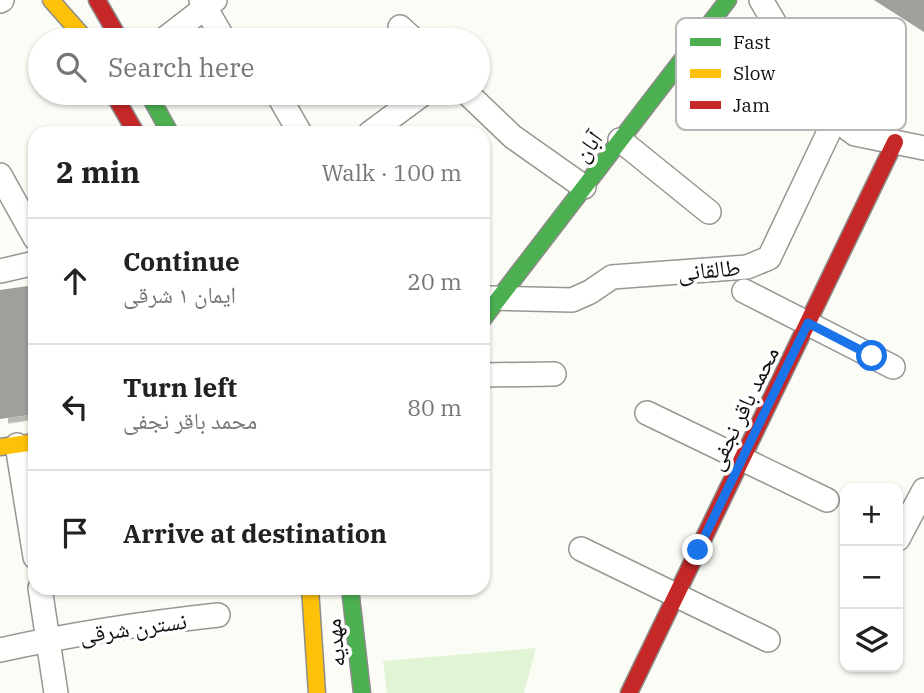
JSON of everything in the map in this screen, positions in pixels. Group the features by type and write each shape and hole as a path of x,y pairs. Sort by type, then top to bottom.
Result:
{"street":[{"path":"51,0 76,28"},
{"path":"97,0 113,28"},
{"name":"آبان","path":"714,18 728,0"},
{"path":"761,0 772,18"},
{"path":"177,28 207,2 219,28"},
{"name":"آبان","path":"491,298 584,187 676,67"},
{"path":"120,105 132,126"},
{"path":"155,105 166,126"},
{"path":"284,105 296,126"},
{"path":"379,126 408,105"},
{"path":"480,105 513,137 584,187"},
{"name":"طالقانی","path":"491,298 572,300 612,277 747,267 769,258 830,130"},
{"path":"850,130 855,134 924,148"},
{"path":"620,140 709,212"},
{"name":"محمد باقر نجفی","path":"629,693 895,142"},
{"path":"0,175 28,225"},
{"path":"0,271 28,265"},
{"path":"744,291 893,367"},
{"path":"490,375 554,374"},
{"path":"647,413 827,499"},
{"path":"17,445 28,513"},
{"path":"903,530 924,490"},
{"path":"581,549 768,640"},
{"path":"41,595 56,693"},
{"name":"مهدیه","path":"310,595 317,693"},
{"name":"مهدیه","path":"351,595 362,693"},
{"name":"نسترن شرقی","path":"0,650 47,639 159,621 218,615"}],"green space":[{"path":"536,648 524,693 387,693 383,661"}],"building":[{"path":"874,0 924,0 924,32"},
{"path":"28,286 28,415 0,419 0,290"}],"traffic: fast":[{"path":"714,18 728,0"},
{"path":"490,310 676,68"},
{"path":"155,105 166,126"},
{"path":"351,595 362,693"}],"traffic: slow":[{"path":"51,0 76,28"},
{"path":"0,447 28,443"},
{"path":"310,595 317,693"}],"traffic: jam":[{"path":"97,0 113,28"},
{"path":"120,105 132,126"},
{"path":"629,693 895,142"}],"route":[{"path":"698,550 808,323 872,356"}]}
